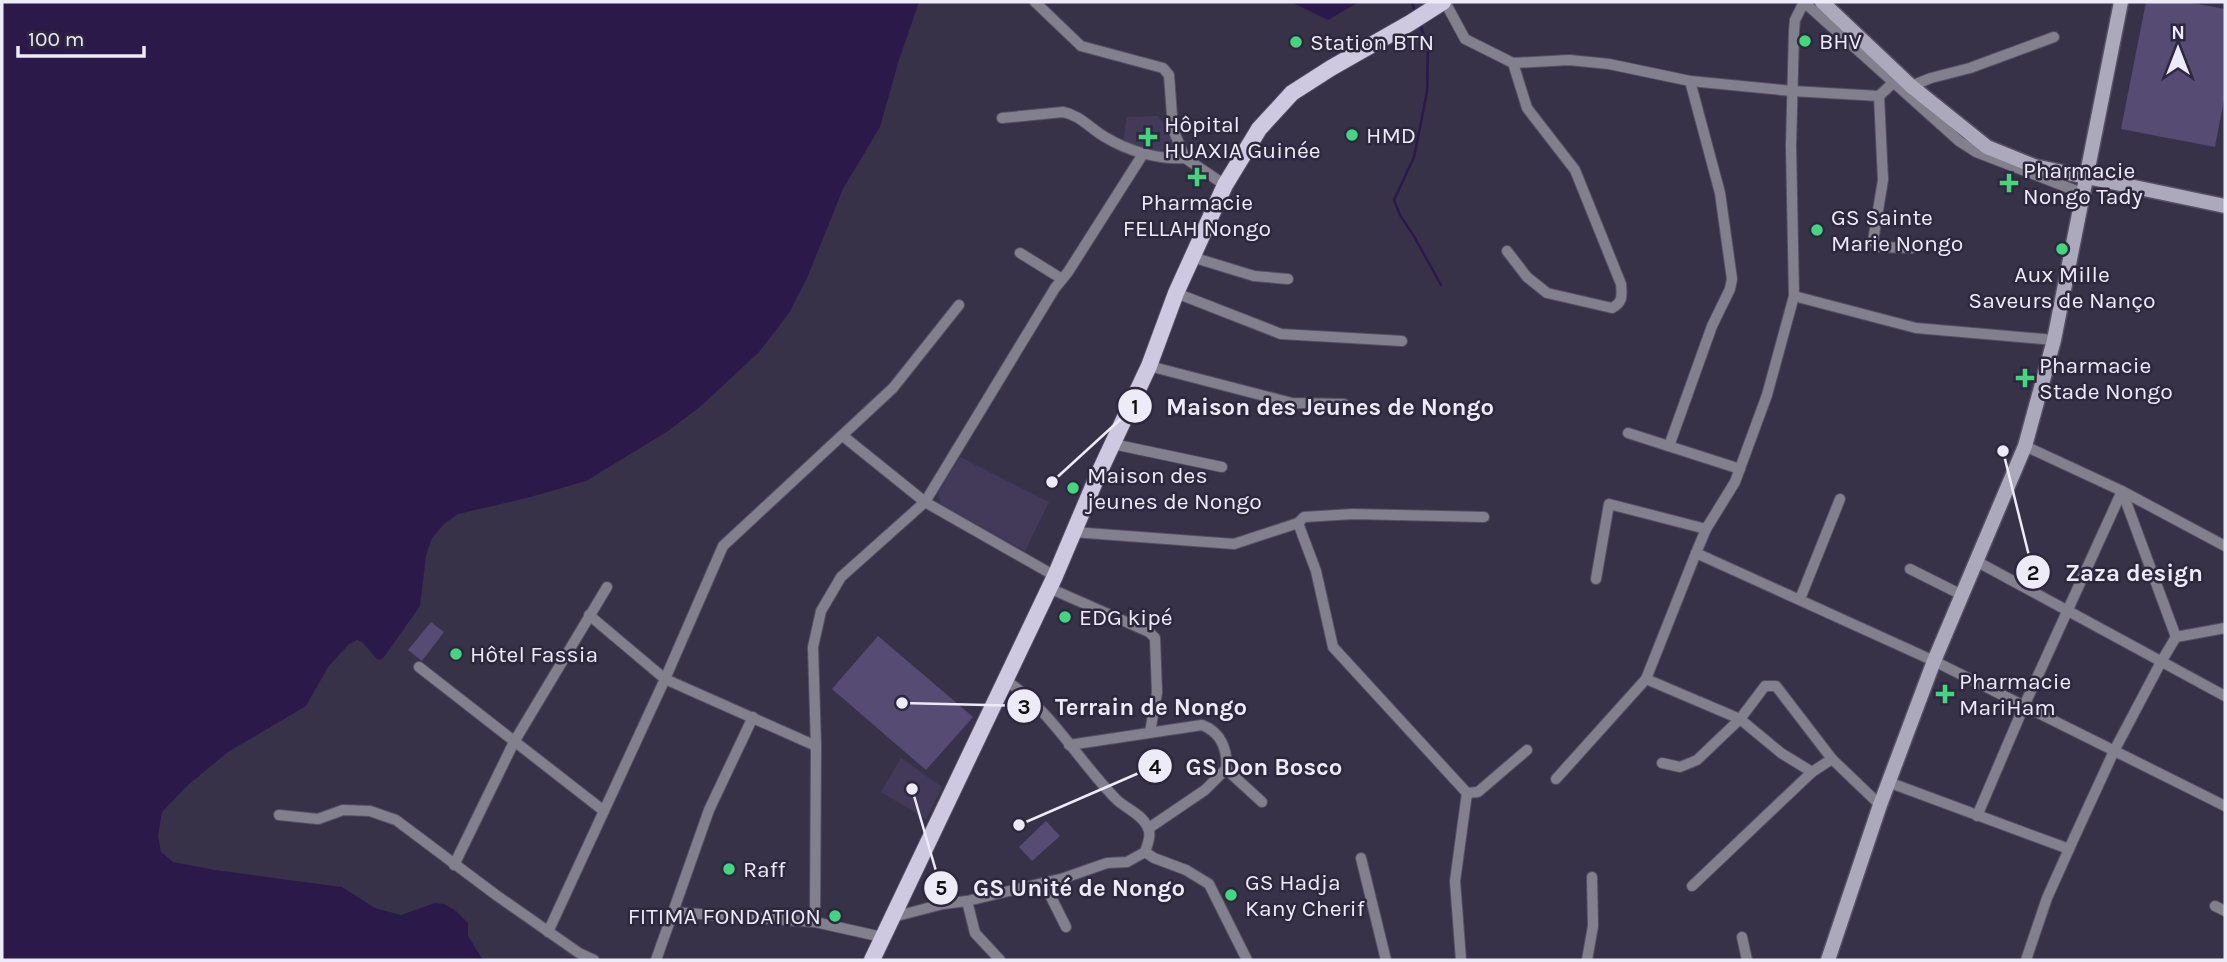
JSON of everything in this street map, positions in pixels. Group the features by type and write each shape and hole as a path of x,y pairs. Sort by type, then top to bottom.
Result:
{"main road":[{"path":"872,960 1052,582 1149,366 1176,293 1225,185 1259,129 1293,93 1444,2"}],"street":[{"path":"1035,2 1081,46 1163,68 1169,75 1173,128 1185,158 1225,185"},
{"path":"1444,2 1465,39 1513,63 1569,61 1609,64 1690,81 1879,96 1894,82"},
{"path":"1556,779 1646,679 1706,529 1735,481 1767,395 1794,296 1794,31 1795,20 1804,2 1959,141 1976,152 2082,193"},
{"path":"1822,2 1911,86 1987,147 2034,166 2225,206"},
{"path":"1828,960 1888,782 1934,661 2025,446 2054,340 2121,2"},
{"path":"1911,86 2054,37"},
{"path":"1507,251 1527,277 1547,293 1612,308 1619,304 1622,297 1620,285 1575,170 1527,108 1513,63"},
{"path":"1669,446 1712,326 1732,279 1720,192 1690,81"},
{"path":"1879,96 1882,180 1873,242 1878,247 1912,248"},
{"path":"1002,118 1063,112 1073,114 1107,138 1143,154 1173,159 1185,158"},
{"path":"815,922 816,746 813,648 821,611 841,577 925,502 1013,356 1143,154"},
{"path":"1020,253 1062,279"},
{"path":"1192,257 1254,276 1287,279"},
{"path":"1176,293 1281,334 1402,341"},
{"path":"1794,296 1916,328 2054,340"},
{"path":"548,932 666,679 723,546 893,388 959,305"},
{"path":"1149,366 1292,403 1344,404"},
{"path":"1628,433 1740,469"},
{"path":"843,436 925,502 1052,582 1149,632 1155,638 1157,693 1150,732"},
{"path":"1113,444 1222,467"},
{"path":"2025,446 2122,491 2225,546"},
{"path":"1978,816 2024,706 2122,491"},
{"path":"2122,491 2176,637"},
{"path":"1800,598 1840,499"},
{"path":"1596,579 1609,504 1706,529"},
{"path":"1073,533 1234,544 1298,523 1304,517 1353,514 1484,517"},
{"path":"1298,523 1316,571 1333,647 1468,793"},
{"path":"1696,553 1934,661 2225,806"},
{"path":"1976,561 2225,696"},
{"path":"1910,569 1962,594"},
{"path":"454,865 514,742 607,587"},
{"path":"589,615 666,679 816,746"},
{"path":"2026,960 2047,898 2069,849 2114,751 2161,662 2176,637 2225,628"},
{"path":"419,667 604,811"},
{"path":"1646,679 1740,719 1781,753 1812,772"},
{"path":"893,917 1044,883 1107,863 1127,862 1145,852 1149,839 1146,822 1119,803 1026,693 1005,680"},
{"path":"1661,763 1680,766 1697,760 1740,719 1765,686 1776,686 1832,760 1880,805"},
{"path":"656,960 709,810 753,717"},
{"path":"1069,745 1202,725 1210,728 1222,742 1227,760 1226,769 1205,790 1149,828"},
{"path":"1468,793 1478,792 1527,750"},
{"path":"1692,886 1812,772 1832,760"},
{"path":"1226,769 1262,802"},
{"path":"1888,782 2069,849"},
{"path":"1461,960 1455,881 1468,793"},
{"path":"279,816 318,819 343,810 370,811 396,820 548,932 594,960"},
{"path":"1145,852 1186,870 1209,884 1247,960"},
{"path":"1361,858 1385,960"},
{"path":"1587,960 1593,926 1592,877"},
{"path":"1044,883 1066,927"},
{"path":"967,901 975,933 1000,960"},
{"path":"2214,906 2225,911"},
{"path":"672,912 815,922 882,937"},
{"path":"1742,937 1747,960"}],"shaded area":[{"path":"2,2 919,2 880,127 843,189 807,278 789,313 759,352 701,406 668,431 586,481 458,514 444,524 432,538 426,555 420,606 384,657 377,659 357,640 349,644 328,667 306,706 228,752 188,785 162,812 158,836 161,852 173,862 342,887 375,908 401,915 435,903 444,904 455,910 468,923 468,936 483,960 2,960"},
{"path":"1291,2 1359,2 1328,20"},
{"path":"2146,2 2187,2 2225,9 2225,94 2215,147 2121,129"},
{"name":"Hôpital HUAXIA Guinée","path":"1158,116 1170,133 1176,150 1173,155 1137,149 1123,141 1127,117"},
{"path":"960,457 1049,502 1025,551 941,504 938,493"},
{"path":"431,622 444,632 422,661 408,650"},
{"path":"878,636 973,717 926,770 832,689"},
{"path":"901,758 942,787 926,819 881,792"},
{"path":"1046,821 1060,836 1032,861 1019,847"}],"waterway":[{"path":"1412,2 1415,12"},
{"path":"1420,25 1428,45 1427,92 1414,157 1394,200 1441,285"}],"place":[{"name":"BHV","path":"1805,41"},
{"name":"Station BTN","path":"1296,42"},
{"name":"HMD","path":"1352,135"},
{"name":"Hôpital HUAXIA Guinée","path":"1148,137"},
{"name":"Pharmacie FELLAH Nongo","path":"1197,177"},
{"name":"Pharmacie Nongo Tady","path":"2009,183"},
{"name":"GS Sainte Marie Nongo","path":"1817,230"},
{"name":"Aux Mille Saveurs de Nanço","path":"2062,249"},
{"name":"Pharmacie Stade Nongo","path":"2025,378"},
{"name":"Zaza design","path":"2003,451"},
{"name":"Maison des Jeunes de Nongo","path":"1052,482"},
{"name":"Maison des jeunes de Nongo","path":"1073,488"},
{"name":"EDG kipé","path":"1065,617"},
{"name":"Hôtel Fassia","path":"456,654"},
{"name":"Pharmacie MariHam","path":"1945,694"},
{"name":"Terrain de Nongo","path":"902,703"},
{"name":"GS Unité de Nongo","path":"912,789"},
{"name":"GS Don Bosco","path":"1019,825"},
{"name":"Raff","path":"729,869"},
{"name":"GS Hadja Kany Cherif","path":"1231,895"},
{"name":"FITIMA FONDATION","path":"835,916"}]}
